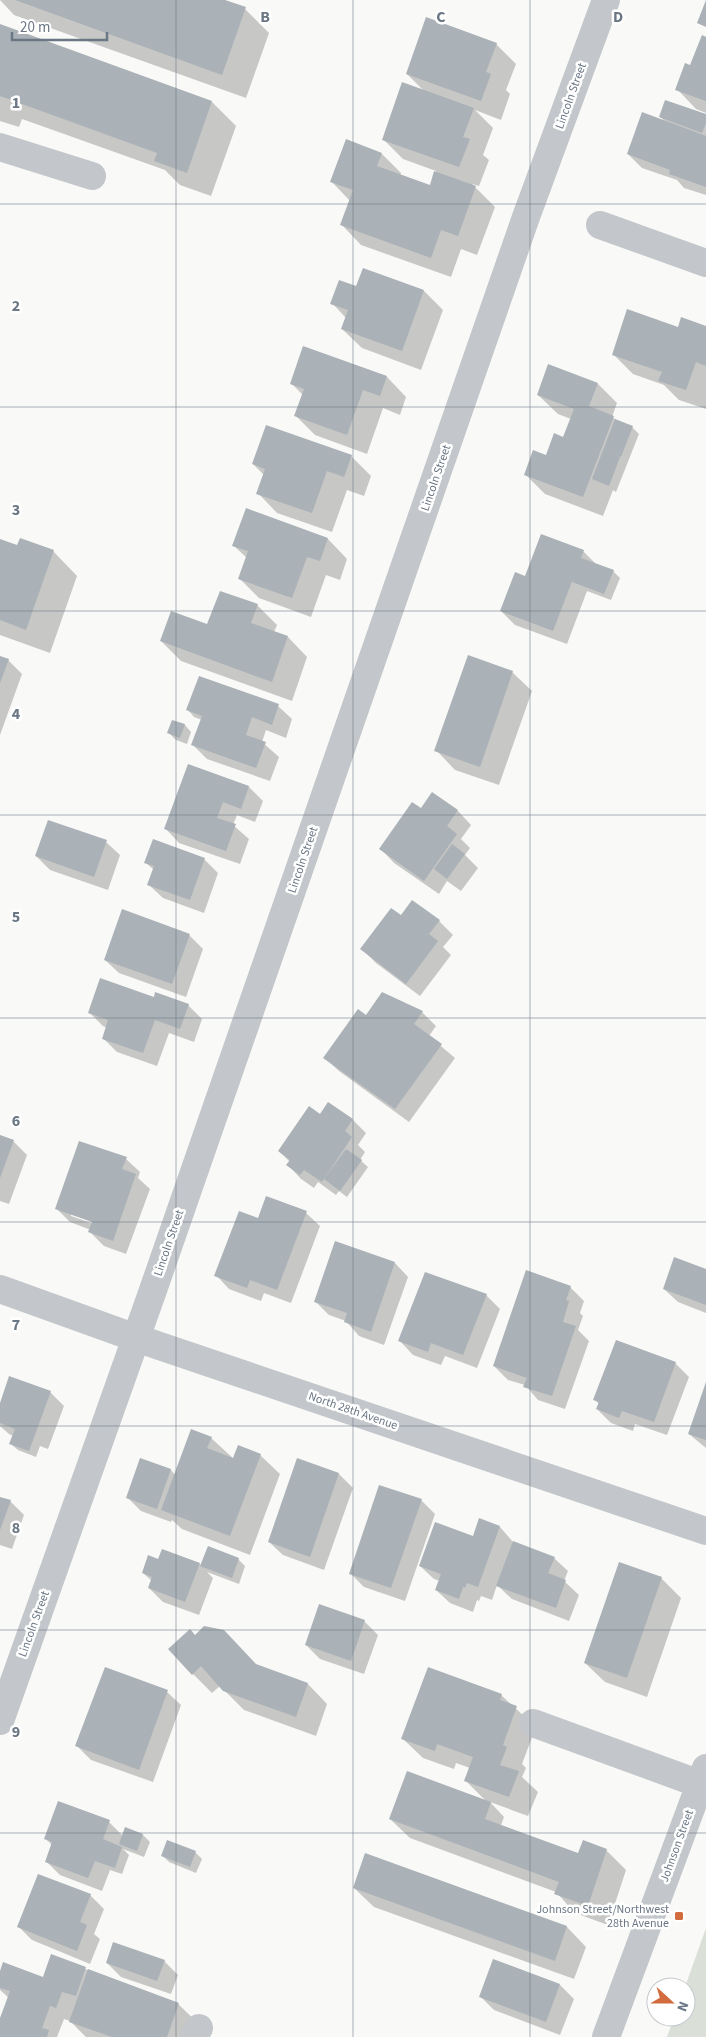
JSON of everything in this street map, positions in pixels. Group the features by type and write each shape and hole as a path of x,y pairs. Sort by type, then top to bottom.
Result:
{"street":[{"name":"Lincoln Street","path":"0,1720 136,1338 526,217 606,0"},
{"path":"0,147 92,176"},
{"path":"600,225 706,263"},
{"name":"North 28th Avenue","path":"0,1289 136,1338 706,1531"},
{"path":"533,1723 703,1776"},
{"name":"Johnson Street","path":"606,2037 703,1776"}],"shaded area":[{"path":"706,1928 706,2037 667,2037 670,2027 696,2027 696,1977 689,1977"}],"building":[{"path":"15,0 225,0 246,7 222,75"},
{"path":"706,0 706,27 697,23"},
{"path":"426,17 497,43 486,72 491,74 481,101 406,74"},
{"path":"0,24 212,101 187,173 154,161 157,153 0,96"},
{"path":"702,35 706,37 706,101 675,90 685,63 690,65"},
{"path":"402,82 474,108 463,137 470,139 459,167 382,140"},
{"path":"665,100 706,114 706,123 702,133 659,117"},
{"path":"642,112 706,136 706,187 669,174 670,170 627,154"},
{"path":"346,139 382,153 377,166 430,185 434,171 476,186 458,236 441,230 431,258 340,225 353,190 330,182"},
{"path":"363,268 424,290 402,351 341,329 348,310 330,304 339,280 356,286"},
{"path":"627,309 678,327 681,317 706,326 706,366 696,362 686,390 658,381 662,372 612,355"},
{"path":"303,346 387,376 380,396 363,390 347,435 294,416 304,389 290,384"},
{"path":"548,364 598,383 589,406 614,416 583,497 524,475 533,450 546,455 554,433 563,437 574,409 537,395"},
{"path":"615,419 633,426 621,457 609,453 620,457 609,486 592,479"},
{"path":"266,425 352,455 344,477 327,471 312,513 256,494 265,469 252,464"},
{"path":"246,508 328,538 320,561 307,557 292,598 238,579 248,551 232,546"},
{"path":"541,534 584,550 581,558 614,570 604,594 572,582 576,571 553,631 500,611 515,572 525,576"},
{"path":"20,538 54,550 26,630 0,620 0,539 17,545"},
{"path":"220,591 258,604 251,623 288,636 272,682 160,641 171,611 207,624"},
{"path":"468,655 513,671 480,767 434,751"},
{"path":"0,656 9,659 0,683"},
{"path":"199,676 279,704 272,725 252,717 246,735 266,742 256,768 191,745 202,716 186,710"},
{"path":"172,720 185,724 180,738 167,733"},
{"path":"188,764 249,786 241,809 223,802 217,818 236,824 226,851 164,829"},
{"path":"432,792 458,810 447,826 457,834 424,881 379,849 412,802 421,808"},
{"path":"48,820 107,840 94,877 35,856"},
{"path":"153,839 205,858 190,900 147,885 154,866 144,863"},
{"path":"452,844 465,854 447,879 434,869"},
{"path":"412,900 440,920 429,934 438,941 406,984 360,949 391,908 401,915"},
{"path":"122,909 190,934 172,984 104,960"},
{"path":"100,978 154,997 155,992 189,1004 180,1029 155,1020 143,1053 102,1039 108,1020 88,1013"},
{"path":"382,992 423,1011 414,1024 442,1044 395,1109 323,1058 358,1009 366,1015"},
{"path":"328,1102 353,1119 345,1131 352,1137 322,1182 304,1170 300,1175 286,1165 290,1160 278,1151 309,1106 320,1114"},
{"path":"0,1135 14,1140 0,1178"},
{"path":"79,1141 127,1157 122,1169 136,1174 113,1241 88,1232 92,1222 55,1209"},
{"path":"346,1149 362,1160 340,1191 324,1179"},
{"path":"266,1196 307,1211 277,1290 250,1280 247,1288 214,1276 239,1211 258,1218"},
{"path":"335,1241 395,1262 371,1332 344,1322 347,1313 314,1302"},
{"path":"674,1257 706,1269 706,1305 663,1289"},
{"path":"526,1270 571,1286 566,1300 569,1301 563,1322 576,1326 552,1396 523,1387 527,1378 493,1366"},
{"path":"425,1272 487,1294 463,1355 431,1343 428,1352 398,1341"},
{"path":"616,1340 676,1362 654,1422 622,1411 619,1418 596,1409 599,1402 593,1400"},
{"path":"9,1376 51,1391 29,1451 9,1444 15,1429 0,1423 0,1403"},
{"path":"706,1382 706,1440 688,1434"},
{"path":"191,1429 212,1437 207,1448 233,1458 238,1445 261,1454 230,1536 161,1510"},
{"path":"140,1458 171,1469 157,1509 126,1498"},
{"path":"297,1458 339,1473 310,1557 268,1542"},
{"path":"379,1485 422,1499 391,1588 349,1574"},
{"path":"0,1497 11,1500 0,1530"},
{"path":"479,1518 500,1526 478,1587 467,1583 465,1588 463,1587 459,1599 435,1590 441,1574 419,1566 435,1522 473,1536"},
{"path":"513,1541 555,1557 548,1573 566,1580 556,1608 496,1586"},
{"path":"208,1546 239,1558 232,1578 200,1566"},
{"path":"162,1549 200,1563 185,1602 148,1588 152,1577 142,1573 148,1555 158,1559"},
{"path":"619,1562 662,1577 627,1678 584,1663"},
{"path":"319,1604 365,1620 351,1661 305,1645"},
{"path":"204,1626 224,1630 256,1664 308,1683 296,1717 223,1691 201,1666 192,1675 168,1649 190,1629 195,1635"},
{"path":"105,1667 168,1690 139,1770 75,1746"},
{"path":"428,1667 502,1694 500,1700 517,1706 503,1745 507,1747 500,1765 519,1771 509,1797 464,1781 473,1757 437,1744 435,1751 401,1739"},
{"path":"407,1771 491,1802 485,1819 578,1853 583,1840 607,1849 588,1906 554,1894 559,1882 389,1819"},
{"path":"58,1801 110,1820 103,1839 122,1847 115,1868 95,1861 88,1878 45,1862 52,1842 44,1839"},
{"path":"125,1827 143,1834 137,1851 119,1844"},
{"path":"167,1840 196,1851 190,1867 161,1856"},
{"path":"365,1853 567,1926 555,1961 353,1888"},
{"path":"38,1874 91,1894 80,1922 87,1925 77,1951 17,1927"},
{"path":"113,1942 165,1960 157,1981 106,1963"},
{"path":"51,1954 86,1967 76,1996 62,1992 56,2008 50,2006 42,2028 49,2030 47,2037 0,2037 0,2018 10,1991 0,1988 0,1971 3,1962 43,1977"},
{"path":"493,1959 560,1984 546,2022 479,1997"},
{"path":"88,1969 179,2003 167,2037 112,2037 69,2022"}],"place":[{"name":"Johnson Street/Northwest 28th Avenue","path":"679,1916"}]}
